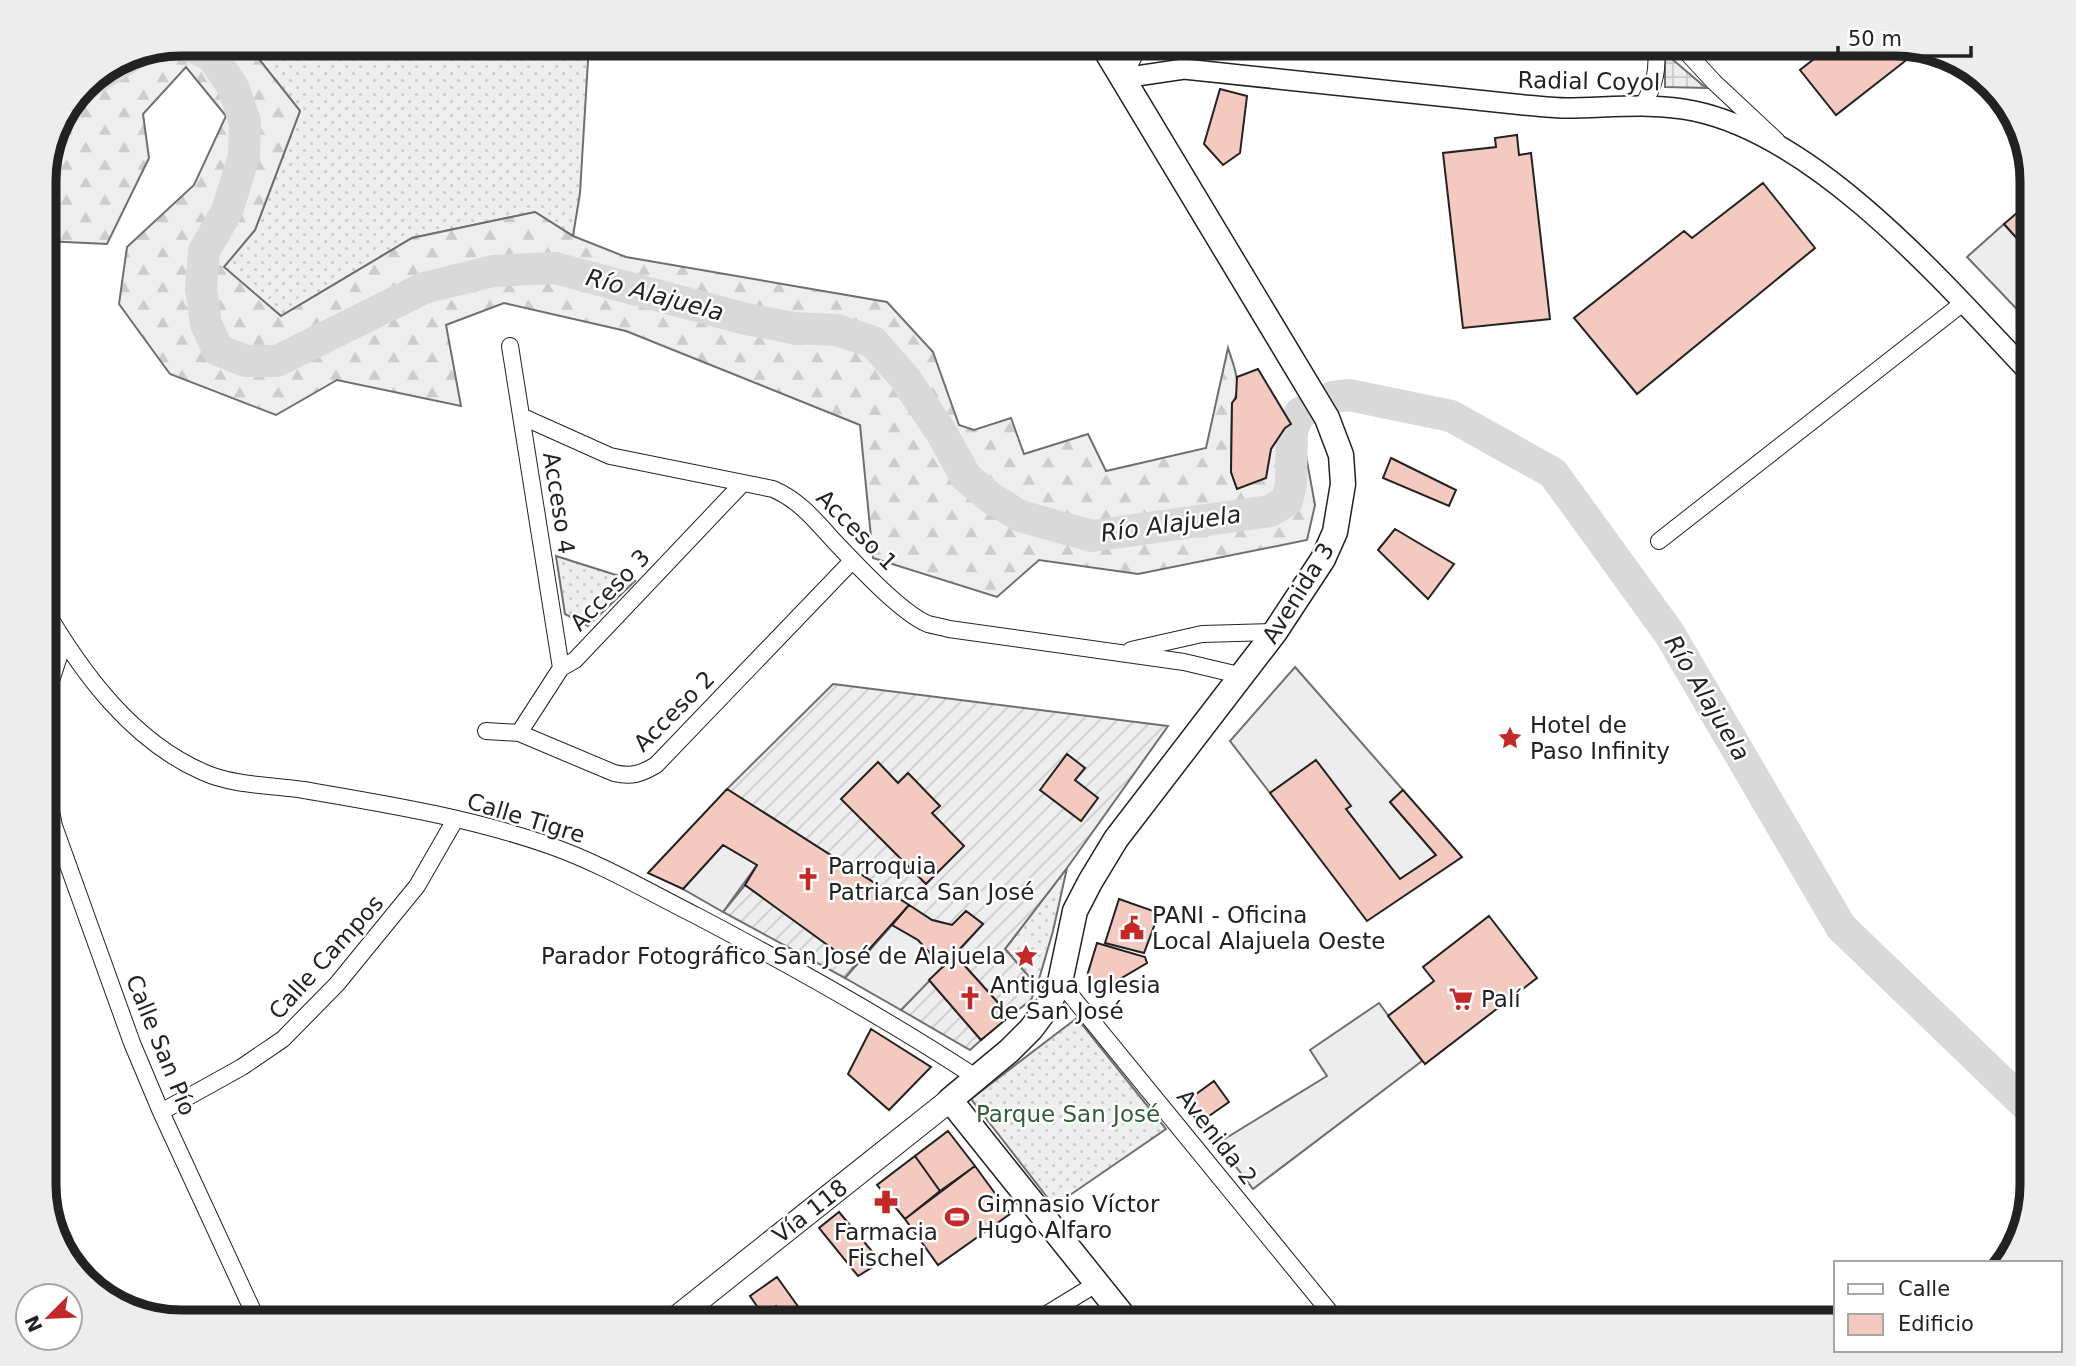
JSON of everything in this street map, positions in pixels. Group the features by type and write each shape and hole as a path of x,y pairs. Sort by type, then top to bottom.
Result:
{"main road":[{"name":"Avenida 3","path":"950,1100 1031,1029 1046,1009 1060,982 1075,911 1090,882 1116,839 1275,632 1323,558 1339,516 1343,484 1341,455 1327,418 1109,56"},
{"path":"950,1100 1118,1310"},
{"name":"Vía 118","path":"686,1310 950,1100"}],"street":[{"path":"1123,78 1134,56"},
{"path":"1642,106 1652,91 1656,77 1655,56"},
{"path":"1691,56 1785,149"},
{"name":"Radial Coyol","path":"1123,78 1184,69 1524,105 1564,108 1704,106 1734,112 1780,135 1799,149 1868,205 1906,247"},
{"name":"Radial Coyol","path":"1678,108 1717,116 1741,125 1785,149 1863,207 1963,303 2020,363"},
{"path":"1660,541 1963,303"},
{"name":"Acceso 4","path":"510,346 561,668"},
{"name":"Acceso 1","path":"523,417 610,456 773,489 790,496 852,561 911,614 928,624 1184,662 1243,676"},
{"name":"Acceso 3","path":"519,733 561,668 575,660 742,484"},
{"name":"Acceso 2","path":"486,731 519,733 614,773 629,776 642,774 656,765 852,561"},
{"name":"Calle Tigre","path":"56,628 94,683 115,707 172,756 205,773 242,782 366,801 510,832 596,864 742,940 906,1032 976,1078"},
{"name":"Acceso 1","path":"1118,653 1202,634 1275,632"},
{"path":"56,666 64,641"},
{"name":"Calle Campos","path":"161,1112 243,1067 283,1039 337,984 417,887 455,820"},
{"name":"Calle San Pío","path":"56,832 132,1043 252,1310"},
{"name":"Avenida 2","path":"1060,982 1328,1310"},
{"path":"1054,1310 1096,1284"}],"green space":[{"path":"181,56 256,56 300,111 255,230 224,267 281,316 412,238 535,212 573,236 626,257 887,302 933,352 959,425 974,430 1011,418 1024,454 1088,434 1106,471 1206,448 1228,348 1237,383 1232,403 1231,472 1237,488 1271,449 1297,406 1315,505 1307,540 1138,574 1039,560 997,597 873,558 860,425 626,331 504,303 446,325 461,406 337,380 276,415 170,374 119,304 127,247 194,185 226,116 186,67 143,114 149,158 107,244 56,242 56,173 60,149 69,126 82,105 112,77 149,60"},
{"path":"256,56 588,56 580,193 573,236 535,212 412,238 281,316 223,267 255,230 300,111"},
{"path":"556,556 635,581 588,626 565,614"},
{"path":"833,684 1168,726 1067,868 1005,949 1037,986 1031,1000 1010,1016 955,955 983,924 966,911 952,925 932,920 727,789"},
{"path":"1067,868 1053,931 1037,986 1005,949"},
{"path":"745,885 855,965 845,978 723,912"},
{"path":"929,980 981,1040 970,1050 901,1010"},
{"name":"Parque San José","path":"1077,1018 1166,1129 1054,1206 971,1099"}],"shaded area":[{"path":"1665,56 1669,56 1706,88 1665,87"},
{"path":"2004,224 2020,242 2020,312 1967,257"},
{"path":"1295,667 1403,790 1390,802 1436,855 1400,879 1346,809 1350,806 1315,761 1270,793 1230,741"},
{"path":"723,845 757,865 723,912 683,889"},
{"path":"892,925 918,940 943,967 901,1010 845,978"},
{"path":"1379,1003 1422,1061 1253,1189 1218,1143 1327,1076 1310,1050"}],"building":[{"path":"1818,56 1910,57 1836,115 1800,70"},
{"path":"1220,89 1247,96 1240,153 1223,165 1204,144"},
{"path":"1517,135 1519,155 1531,153 1550,319 1463,328 1443,153 1496,147 1495,138"},
{"path":"1763,183 1815,248 1637,394 1574,318 1684,231 1692,238"},
{"path":"2020,210 2020,242 2004,224"},
{"path":"1258,369 1291,424 1285,428 1271,449 1266,478 1237,489 1231,472 1232,403 1236,398 1237,377"},
{"path":"1391,458 1456,490 1449,506 1383,478"},
{"path":"1395,529 1454,564 1428,599 1378,550"},
{"path":"1067,754 1085,768 1075,780 1098,798 1081,821 1040,790"},
{"path":"1316,760 1351,806 1346,809 1400,879 1436,855 1390,802 1403,790 1462,857 1367,921 1270,793"},
{"path":"878,762 898,783 908,773 940,806 932,813 964,846 926,884 841,799"},
{"name":"Parroquia Patriarca San José","path":"727,789 909,905 855,965 745,885 757,865 723,845 683,889 648,873"},
{"name":"PANI - Oficina Local Alajuela Oeste","path":"1119,899 1159,913 1144,953 1105,943"},
{"path":"909,905 932,920 952,925 966,911 983,924 943,967 918,940 892,925"},
{"name":"Palí","path":"1489,916 1537,978 1425,1064 1388,1016 1434,981 1423,967"},
{"path":"1097,943 1145,957 1147,963 1096,993 1087,976"},
{"name":"Antigua Iglesia de San José","path":"955,955 1010,1016 981,1040 929,980"},
{"path":"871,1029 931,1067 889,1110 848,1074"},
{"path":"1214,1081 1229,1102 1199,1123 1184,1103"},
{"path":"948,1131 975,1166 940,1191 915,1156"},
{"path":"915,1156 940,1191 905,1219 877,1185"},
{"name":"Gimnasio Víctor Hugo Alfaro","path":"975,1166 1010,1214 938,1265 905,1219"},
{"path":"839,1212 881,1262 858,1276 819,1228"},
{"path":"777,1277 801,1310 779,1310 776,1306 770,1310 760,1310 750,1296"}],"waterway":[{"name":"Río Alajuela","path":"212,56 233,87 245,122 244,156 227,211 204,251 201,289 206,324 218,350 246,361 277,361 424,288 493,271 555,268 746,319 793,328 837,330 873,342 904,377 941,432 966,477 991,498 1020,516 1092,536 1270,511 1287,501 1291,484 1292,430 1300,413 1332,397 1349,395 1451,416 1553,473 1669,633 1841,927 2020,1099"}],"place":[{"name":"Hotel de Paso Infinity","path":"1510,738"},
{"name":"Parroquia Patriarca San José","path":"808,879"},
{"name":"PANI - Oficina Local Alajuela Oeste","path":"1132,928"},
{"name":"Parador Fotográfico San José de Alajuela","path":"1026,956"},
{"name":"Antigua Iglesia de San José","path":"970,998"},
{"name":"Palí","path":"1461,999"},
{"name":"Farmacia Fischel","path":"886,1202"},
{"name":"Gimnasio Víctor Hugo Alfaro","path":"957,1217"}]}
